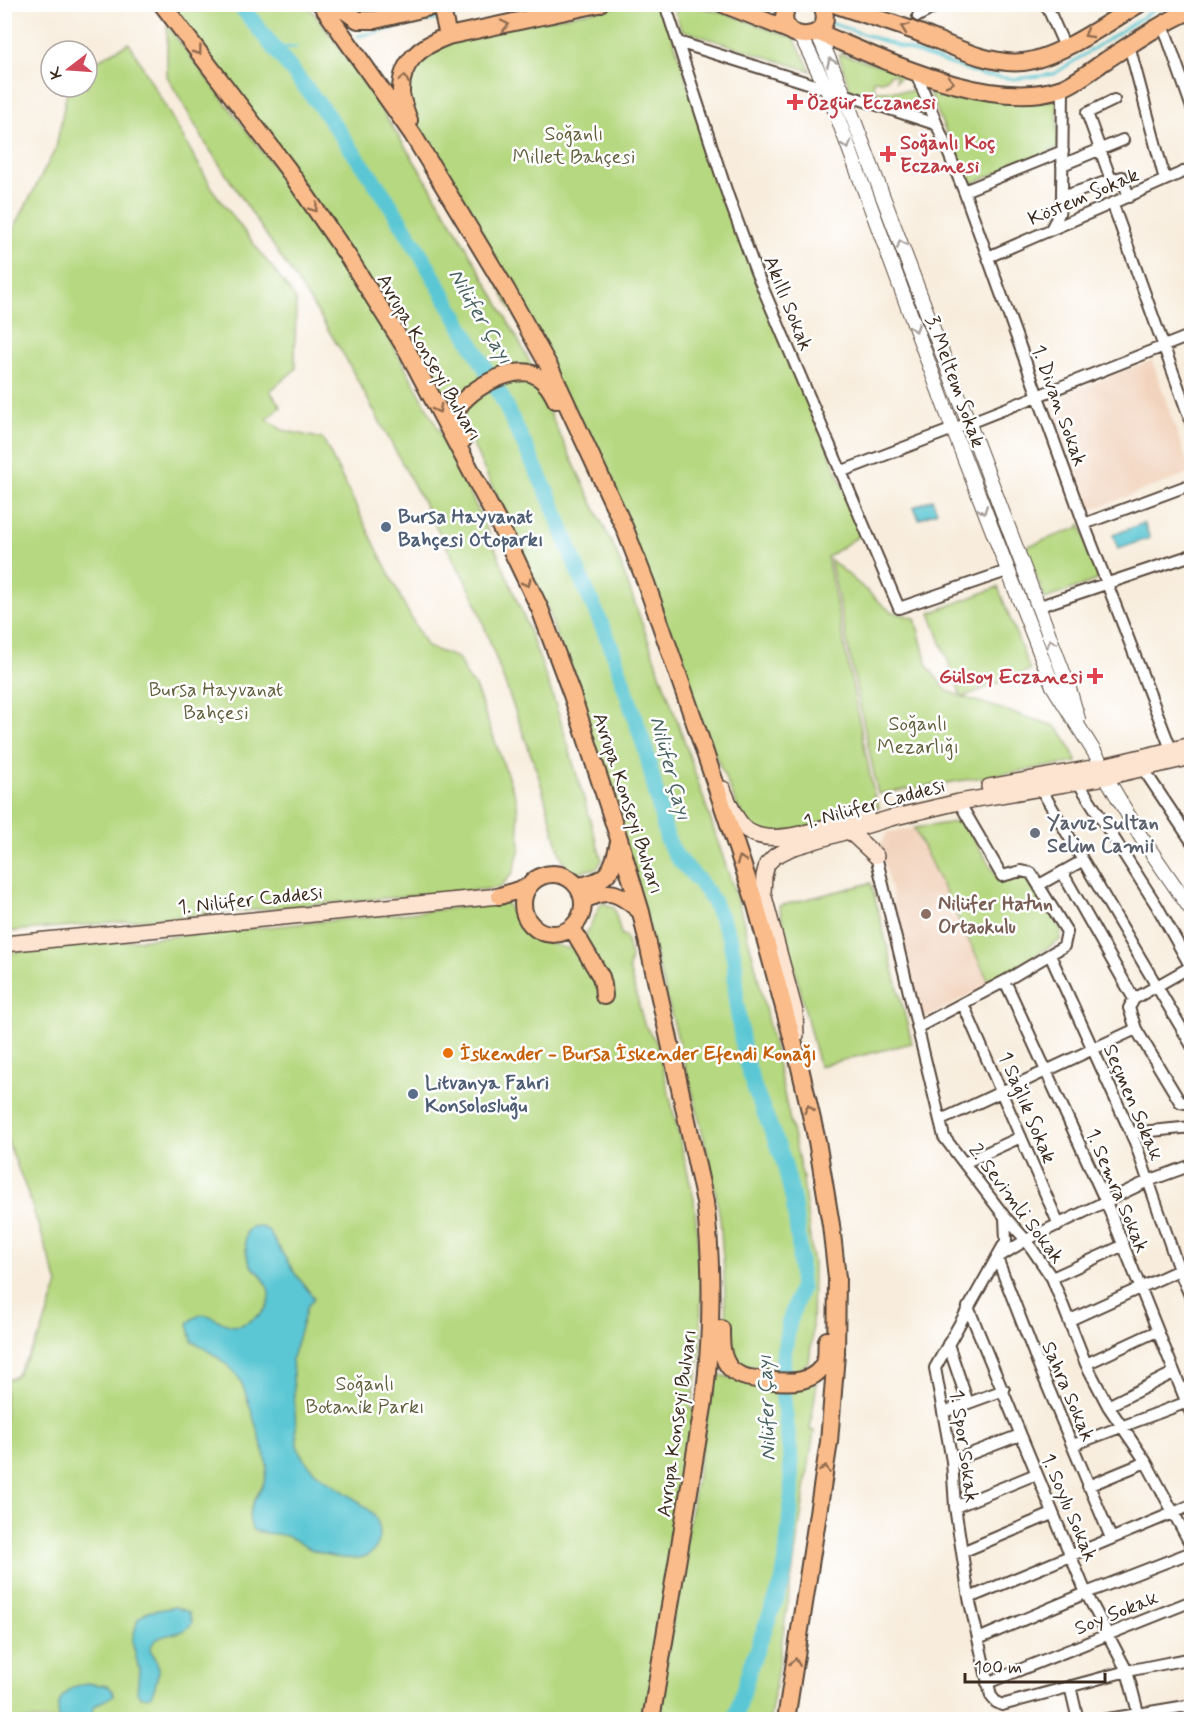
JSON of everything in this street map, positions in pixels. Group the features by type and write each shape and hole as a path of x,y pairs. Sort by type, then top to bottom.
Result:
{"main road":[{"name":"Avrupa Konseyi Bulvarı","path":"162,4 286,168 347,255 408,352 499,524 540,609 572,695 620,839 641,912 702,1191 710,1243 710,1355 651,1719"},
{"path":"321,4 413,135 507,291 551,370 624,529 646,583 756,905 798,1059 817,1141 831,1225 837,1278 836,1354 829,1442 786,1719"},
{"path":"335,4 358,20 375,20 417,7 441,5 448,36"},
{"path":"413,135 401,94 404,74 419,51 431,42 448,36 599,4"},
{"path":"723,4 794,33 808,36 817,32 825,20 825,12 821,4"},
{"path":"788,4 784,16 785,22 794,33"},
{"path":"846,6 977,54 1007,62 1025,62 1065,47 1139,4"},
{"path":"817,32 916,73 987,91 1026,95 1063,88 1129,45 1191,10"},
{"path":"499,524 461,435 456,421 456,412 467,395 506,374 523,372 534,374 549,386 567,423 601,480"},
{"name":"1. Nilüfer Caddesi","path":"696,726 736,816 747,829 760,837 774,838 847,825 959,792 1142,767 1191,757"},
{"name":"1. Nilüfer Caddesi","path":"877,817 1078,782 1171,750 1191,746"},
{"path":"876,856 877,817"},
{"path":"847,825 876,856"},
{"name":"1. Nilüfer Caddesi","path":"798,1059 795,1012 766,908 763,893 764,876 767,864 775,856 847,825"},
{"path":"580,893 608,874 615,860 620,839"},
{"path":"552,873 570,879 580,893 581,916 566,931 550,935 537,931 529,924 522,907 523,896 527,887 542,875 552,873"},
{"path":"500,896 527,887"},
{"path":"580,893 617,893 641,912"},
{"path":"500,896 522,907"},
{"name":"1. Nilüfer Caddesi","path":"4,944 500,896"},
{"path":"684,1112 708,1175 716,1234 721,1349 732,1370 748,1378 791,1383 808,1379 817,1373 826,1358 826,1260 817,1141"}],"street":[{"name":"Akıllı Sokak","path":"665,4 728,196 756,272 898,608 1007,571"},
{"path":"918,16 940,4"},
{"path":"1046,4 1065,47"},
{"path":"1163,25 1191,108"},
{"name":"3. Meltem Sokak","path":"817,32 844,94 969,423 1068,685 1084,738"},
{"name":"3. Meltem Sokak","path":"794,33 803,40 826,89 952,429 1053,686 1141,837 1191,911"},
{"path":"678,42 826,89"},
{"path":"1129,45 1165,180"},
{"name":"1. Divan Sokak","path":"916,73 964,191 1084,524 1171,750"},
{"path":"1051,229 1059,214 1062,197 1063,88"},
{"path":"844,94 935,124"},
{"path":"1111,180 1087,113 1114,100"},
{"path":"1062,165 1123,140"},
{"path":"964,191 1063,151"},
{"name":"Köstem Sokak","path":"988,257 1113,205 1191,168"},
{"path":"1062,197 1122,177 1129,197"},
{"path":"1113,205 1191,425"},
{"path":"840,472 1191,335"},
{"path":"1084,524 1191,484"},
{"path":"1037,607 1191,555"},
{"path":"1142,767 1191,842"},
{"path":"1078,782 1157,906 1191,967 1134,999 1129,1008 1136,1029 1180,1102 1191,1104"},
{"path":"1041,789 1191,1046"},
{"path":"918,1027 1050,955 1064,946 1067,932 1031,873 1021,871 1002,876 959,802"},
{"name":"2. Sevimli Sokak","path":"876,856 944,1137 1005,1217 1026,1240 1052,1278 1086,1364 1108,1406 1146,1462 1191,1547"},
{"path":"1039,885 1082,861"},
{"path":"1062,872 1134,999"},
{"name":"Seçmen Sokak","path":"1050,955 1131,1133 1191,1300"},
{"name":"1. Semra Sokak","path":"1005,981 1106,1202 1173,1373 1188,1401 1191,1416"},
{"name":"1 Sağlık Sokak","path":"963,1004 1059,1224"},
{"path":"940,1120 1136,1029"},
{"path":"1131,1133 1191,1128"},
{"path":"964,1163 1021,1137"},
{"path":"997,1258 1026,1240 1148,1181 1191,1165"},
{"name":"1. Spor Sokak","path":"1005,1217 1006,1241 935,1368 952,1461 955,1507 969,1598 991,1696 1002,1705 1070,1686"},
{"path":"1052,1278 1122,1246"},
{"name":"Sahra Sokak","path":"997,1258 1036,1361 1111,1538"},
{"path":"1070,1320 1179,1270"},
{"name":"1. Soylu Sokak","path":"968,1307 1086,1593 1127,1671 1139,1716"},
{"path":"1086,1364 1157,1331"},
{"path":"948,1344 968,1403"},
{"path":"1108,1406 1173,1373"},
{"path":"944,1412 1004,1390"},
{"path":"1072,1445 1188,1401"},
{"path":"952,1461 1020,1435"},
{"path":"1088,1486 1146,1462"},
{"path":"955,1507 1035,1474"},
{"path":"969,1598 1191,1505"},
{"path":"962,1552 1052,1514"},
{"path":"978,1639 1191,1552"},
{"name":"Soy Sokak","path":"987,1683 1191,1601"},
{"path":"1077,1719 1070,1686 1191,1658"},
{"path":"1102,1719 1139,1716 1191,1705"}],"shaded area":[{"path":"1152,360 1191,473 1085,512 1042,403"},
{"name":"Nilüfer Hatun Ortaokulu","path":"914,828 990,984 922,1020 880,845 888,832"}],"green space":[{"path":"169,5 307,5 348,60 425,178 532,366 450,411"},
{"name":"Soğanlı Millet Bahçesi","path":"625,5 662,5 716,169 862,534 827,557 874,795 879,807 769,835 752,827 738,808 692,700 632,536 417,133 406,93 409,70 425,51 458,37"},
{"path":"673,5 719,12 794,38 811,71 681,30"},
{"path":"167,25 283,179 339,259 390,340 437,427 481,516 538,653 602,860 597,868 573,873 565,865 539,777 473,595 345,357 206,144 167,76"},
{"name":"Bursa Hayvanat Bahçesi","path":"129,43 215,193 296,299 296,369 270,391 281,407 267,419 282,430 323,439 427,647 458,658 469,680 475,686 517,802 520,848 513,873 499,888 5,932 5,256 13,230 56,148 66,99 99,99 99,59"},
{"path":"839,55 906,73 896,81 896,74 889,75 883,81 873,80 875,91 915,91 923,113 851,90"},
{"path":"925,82 1007,101 1040,102 1057,99 1058,148 968,185"},
{"path":"524,378 536,385 617,554 683,737 739,905 756,968 803,1179 813,1265 812,1339 809,1361 799,1370 736,1365 723,1350 726,1321 724,1272 720,1218 712,1172 644,912 548,609 465,424 466,409 472,403 500,387"},
{"path":"1080,524 1100,577 1045,599 1025,547 1078,528"},
{"name":"Soğanlı Mezarlığı","path":"830,559 890,611 915,618 928,667 947,691 961,696 930,613 998,587 1030,670 963,697 1055,726 1065,737 1077,762 878,794"},
{"path":"963,821 1000,882 1023,877 1035,884 1061,930 1060,940 990,984 914,828"},
{"path":"871,883 912,1043 819,1066 779,906"},
{"name":"Soğanlı Botanik Parkı","path":"505,901 529,936 538,941 567,949 586,934 602,902 614,908 621,934 626,937 631,957 629,968 644,1024 657,1043 694,1199 701,1279 701,1349 691,1409 697,1411 646,1719 5,1720 5,1381 16,1376 40,1336 58,1284 27,1191 5,1135 5,953 438,910"},
{"path":"714,1373 751,1384 817,1383 810,1430 814,1431 770,1719 656,1720"}],"water":[{"path":"932,499 937,511 919,519 914,507"},
{"path":"1144,523 1150,538 1118,549 1113,535"},
{"path":"259,1226 268,1230 294,1272 314,1298 307,1307 292,1358 297,1445 302,1456 319,1475 362,1504 376,1518 379,1525 379,1540 377,1546 367,1556 348,1558 330,1555 310,1549 284,1535 253,1530 250,1522 250,1510 265,1480 267,1466 250,1406 242,1383 235,1372 218,1357 192,1341 188,1323 205,1314 223,1323 236,1326 250,1321 266,1308 269,1297 267,1286 250,1264 246,1248 246,1232 251,1227"},
{"path":"175,1607 189,1612 192,1622 183,1631 158,1638 153,1643 150,1649 157,1662 157,1679 151,1696 141,1697 137,1692 139,1670 132,1641 138,1619 147,1612"},
{"path":"86,1683 108,1686 114,1695 94,1707 92,1714 94,1719 59,1719 59,1705 64,1695 73,1688"}],"waterway":[{"name":"Nilüfer Çayı","path":"239,4 321,107 386,198 501,396 552,503 580,576 611,646 646,751 667,839 676,856 699,881 713,901 730,938 735,964 736,1001 744,1054 754,1087 783,1159 793,1199 799,1243 801,1287 789,1323 783,1359 783,1396 792,1492 786,1561 782,1584 751,1664 735,1720"},
{"path":"449,16 506,4"},
{"path":"770,4 780,8"},
{"path":"828,22 982,75 1015,79 1054,74 1163,4"},
{"path":"358,36 436,19"},
{"path":"272,48 296,47"}],"place":[{"name":"Özgür Eczanesi","path":"795,102"},
{"name":"Soğanlı Koç Eczanesi","path":"888,154"},
{"name":"Bursa Hayvanat Bahçesi Otoparkı","path":"386,527"},
{"name":"Gülsoy Eczanesi","path":"1095,676"},
{"name":"Yavuz Sultan Selim Camii","path":"1035,833"},
{"name":"Nilüfer Hatun Ortaokulu","path":"926,914"},
{"name":"İskender - Bursa İskender Efendi Konağı","path":"448,1053"},
{"name":"Litvanya Fahri Konsolosluğu","path":"413,1094"}]}
